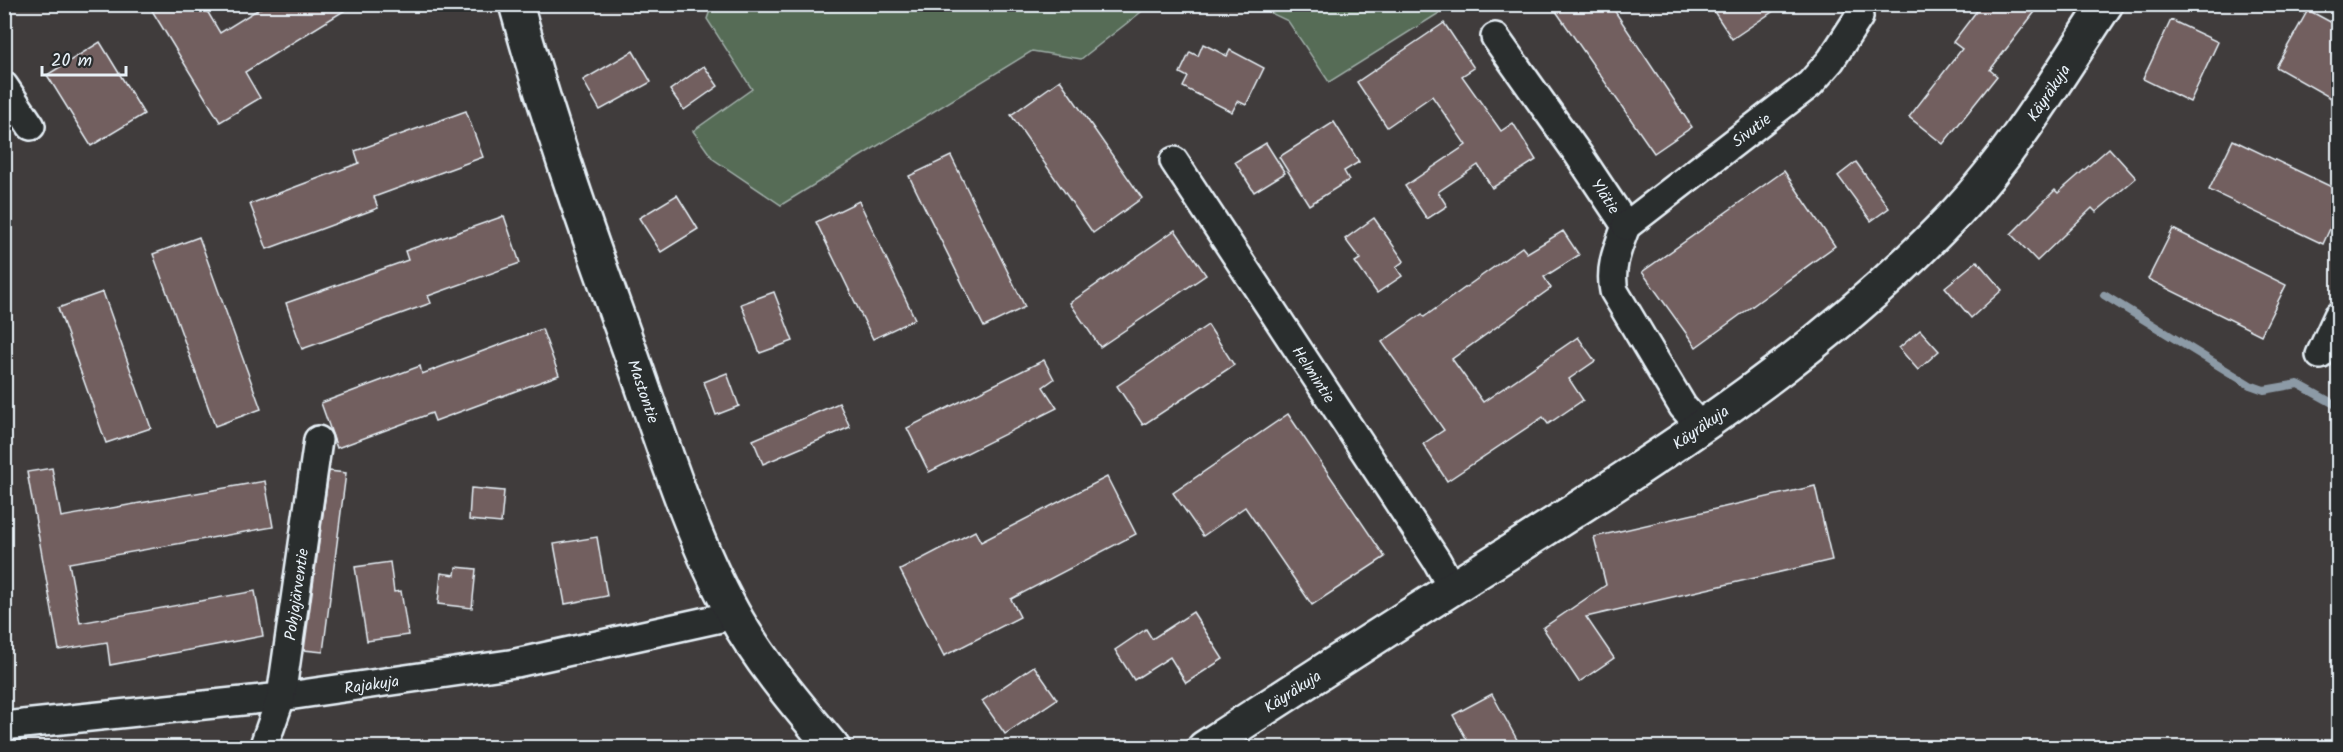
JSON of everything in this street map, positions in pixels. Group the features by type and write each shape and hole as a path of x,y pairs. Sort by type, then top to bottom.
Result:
{"street":[{"name":"Mastontie","path":"516,4 565,171 674,474 712,570 734,615 763,661 833,747"},
{"name":"Käyräkuja","path":"1204,747 1701,427 1792,363 1835,327 1958,210 2017,137 2106,4"},
{"name":"Sivutie","path":"1626,226 1810,84 1830,60 1859,17"},
{"name":"Ylätie","path":"1495,37 1626,226 1613,261 1611,278 1614,291 1683,406 1701,427"},
{"path":"4,86 31,126"},
{"name":"Helmintie","path":"1174,161 1431,551 1452,588"},
{"path":"2320,355 2338,316"},
{"name":"Pohjajärventie","path":"262,747 280,697 318,440"},
{"name":"Rajakuja","path":"4,726 280,697 516,663 734,615"}],"green space":[{"path":"712,5 1150,5 1081,59 1032,51 781,205 713,159 693,131 752,89 707,19"},
{"path":"1254,5 1452,5 1329,82 1288,21"}],"building":[{"path":"148,4 203,4 220,33 267,4 355,4 245,72 260,98 220,122"},
{"path":"1551,4 1610,4 1692,127 1654,153"},
{"path":"1709,4 1784,4 1732,39"},
{"path":"1982,4 2041,4 1990,70 1997,76 1943,144 1909,117 1962,49 1953,42"},
{"path":"2308,10 2338,26 2338,102 2276,67"},
{"path":"2171,20 2218,42 2190,102 2143,79"},
{"path":"1444,23 1474,68 1462,76 1501,131 1513,123 1536,160 1492,188 1478,165 1438,192 1447,206 1427,219 1405,186 1466,145 1432,96 1387,127 1357,82"},
{"path":"100,42 144,114 91,146 47,75"},
{"path":"1203,44 1227,56 1230,50 1264,68 1246,105 1238,101 1232,112 1183,87 1188,77 1180,73 1190,52 1198,56"},
{"path":"633,51 651,82 600,110 583,80"},
{"path":"704,66 718,86 684,110 670,90"},
{"path":"1060,80 1142,198 1093,233 1011,115"},
{"path":"466,111 483,157 374,197 378,208 267,249 250,204 359,163 355,151"},
{"path":"1334,122 1359,162 1344,171 1349,180 1309,205 1279,157"},
{"path":"2233,140 2338,190 2338,211 2323,244 2209,190"},
{"path":"1266,143 1285,173 1254,192 1235,162"},
{"path":"2109,148 2136,178 2096,212 2092,208 2037,261 2011,234 2055,190 2058,193"},
{"path":"951,156 1025,307 984,327 909,176"},
{"path":"1856,162 1889,208 1871,221 1838,176"},
{"path":"1784,171 1835,246 1696,347 1642,272"},
{"path":"677,195 698,229 661,252 639,218"},
{"path":"859,201 915,319 873,339 816,222"},
{"path":"504,216 520,263 428,296 431,303 302,349 286,303 408,260 405,251"},
{"path":"1374,218 1404,261 1396,267 1402,276 1377,293 1355,262 1360,259 1345,239"},
{"path":"2173,229 2286,285 2261,335 2148,279"},
{"path":"1175,230 1206,275 1100,347 1070,303"},
{"path":"1563,231 1579,255 1544,277 1551,288 1452,359 1483,402 1578,337 1595,361 1569,379 1583,400 1548,424 1543,417 1447,481 1423,444 1444,430 1382,342 1422,314 1424,317 1522,247 1527,253"},
{"path":"199,237 261,409 215,426 153,254"},
{"path":"1977,261 2002,290 1971,318 1945,287"},
{"path":"103,292 151,428 106,443 58,308"},
{"path":"774,292 793,341 760,353 741,304"},
{"path":"1208,325 1234,365 1143,425 1117,386"},
{"path":"542,329 559,375 435,421 432,413 337,448 321,403 420,366 422,374"},
{"path":"1920,330 1939,351 1918,370 1899,348"},
{"path":"1044,360 1054,379 1043,387 1057,408 929,472 907,428"},
{"path":"727,373 739,406 716,415 704,382"},
{"path":"839,403 850,427 763,464 753,440"},
{"path":"1288,414 1385,557 1312,605 1245,507 1203,536 1173,493"},
{"path":"52,468 61,517 265,481 273,527 69,563 80,623 255,591 263,636 110,665 107,642 59,650 27,472"},
{"path":"329,471 346,473 323,652 304,650"},
{"path":"1107,477 1136,534 1011,599 1020,617 944,656 900,570 975,531 981,542"},
{"path":"1815,486 1832,560 1586,617 1614,658 1579,682 1543,628 1606,585 1594,537"},
{"path":"471,488 504,491 501,523 469,520"},
{"path":"597,537 607,596 565,604 554,544"},
{"path":"390,562 394,592 401,591 408,635 367,641 355,567"},
{"path":"456,567 476,569 472,608 438,604 441,573 455,575"},
{"path":"1193,612 1223,659 1186,683 1170,657 1134,680 1115,650 1146,629 1152,639"},
{"path":"1034,666 1057,699 1005,734 982,701"},
{"path":"1492,694 1521,747 1471,747 1453,715"}],"waterway":[{"path":"2104,295 2250,385 2264,390 2298,384 2338,406"}]}
